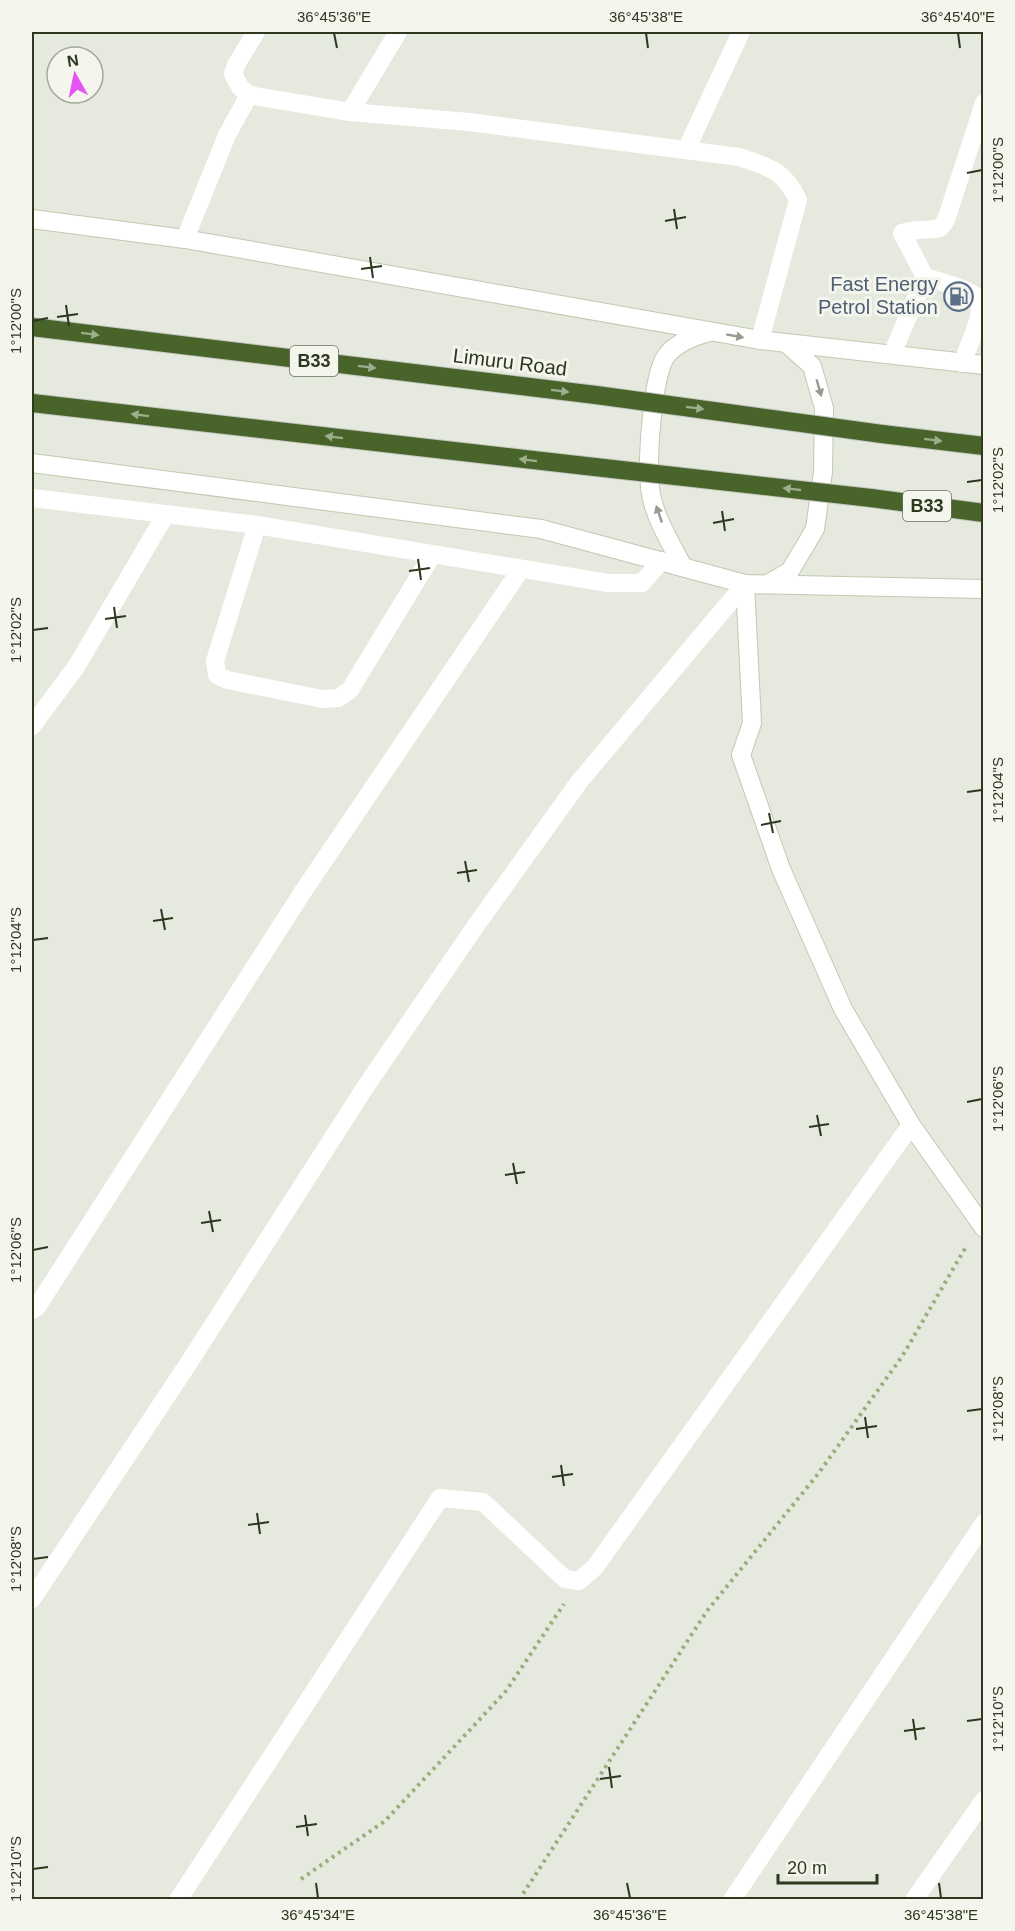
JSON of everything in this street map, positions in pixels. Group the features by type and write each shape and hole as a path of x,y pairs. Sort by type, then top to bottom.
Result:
{"highway":[{"name":"Limuru Road","path":"32,327 596,395 984,446"},
{"name":"B33","path":"32,403 871,498 984,513"}],"street":[{"path":"256,32 233,75 240,87 249,95 350,112 469,122 739,156 770,167 788,180 798,200 760,340"},
{"path":"350,112 398,32"},
{"path":"686,150 741,32"},
{"path":"185,239 227,135 249,95"},
{"path":"962,363 980,312 980,302 974,295 925,277 902,233 913,229 927,231 940,228 946,220 984,103"},
{"path":"32,219 185,239 760,340 984,365"},
{"path":"892,354 925,277"},
{"path":"683,567 664,530 650,488 656,384 666,356 689,338 711,332"},
{"path":"768,584 790,571 815,529 823,472 825,408 812,366 786,343"},
{"path":"32,462 541,529 745,584 984,589"},
{"path":"32,498 257,525 432,555 630,585 642,583 661,561"},
{"path":"32,726 76,667 166,514"},
{"path":"257,525 215,662 217,675 227,680 322,699 338,698 350,690 432,555"},
{"path":"32,1310 37,1307 302,893 521,569"},
{"path":"745,584 752,723 741,755 781,869 843,1010 911,1125 982,1225"},
{"path":"32,1599 190,1361 366,1086 477,924 579,782 745,584"},
{"path":"178,1899 440,1498 483,1502 565,1579 579,1581 595,1567 911,1125"},
{"path":"732,1899 984,1523"},
{"path":"914,1899 984,1800"}],"path":[{"path":"519,1899 707,1611 818,1474 903,1354 982,1225"},
{"path":"301,1879 385,1821 474,1726 506,1691 579,1581"}],"place":[{"name":"Fast Energy Petrol Station","path":"959,296"}]}
